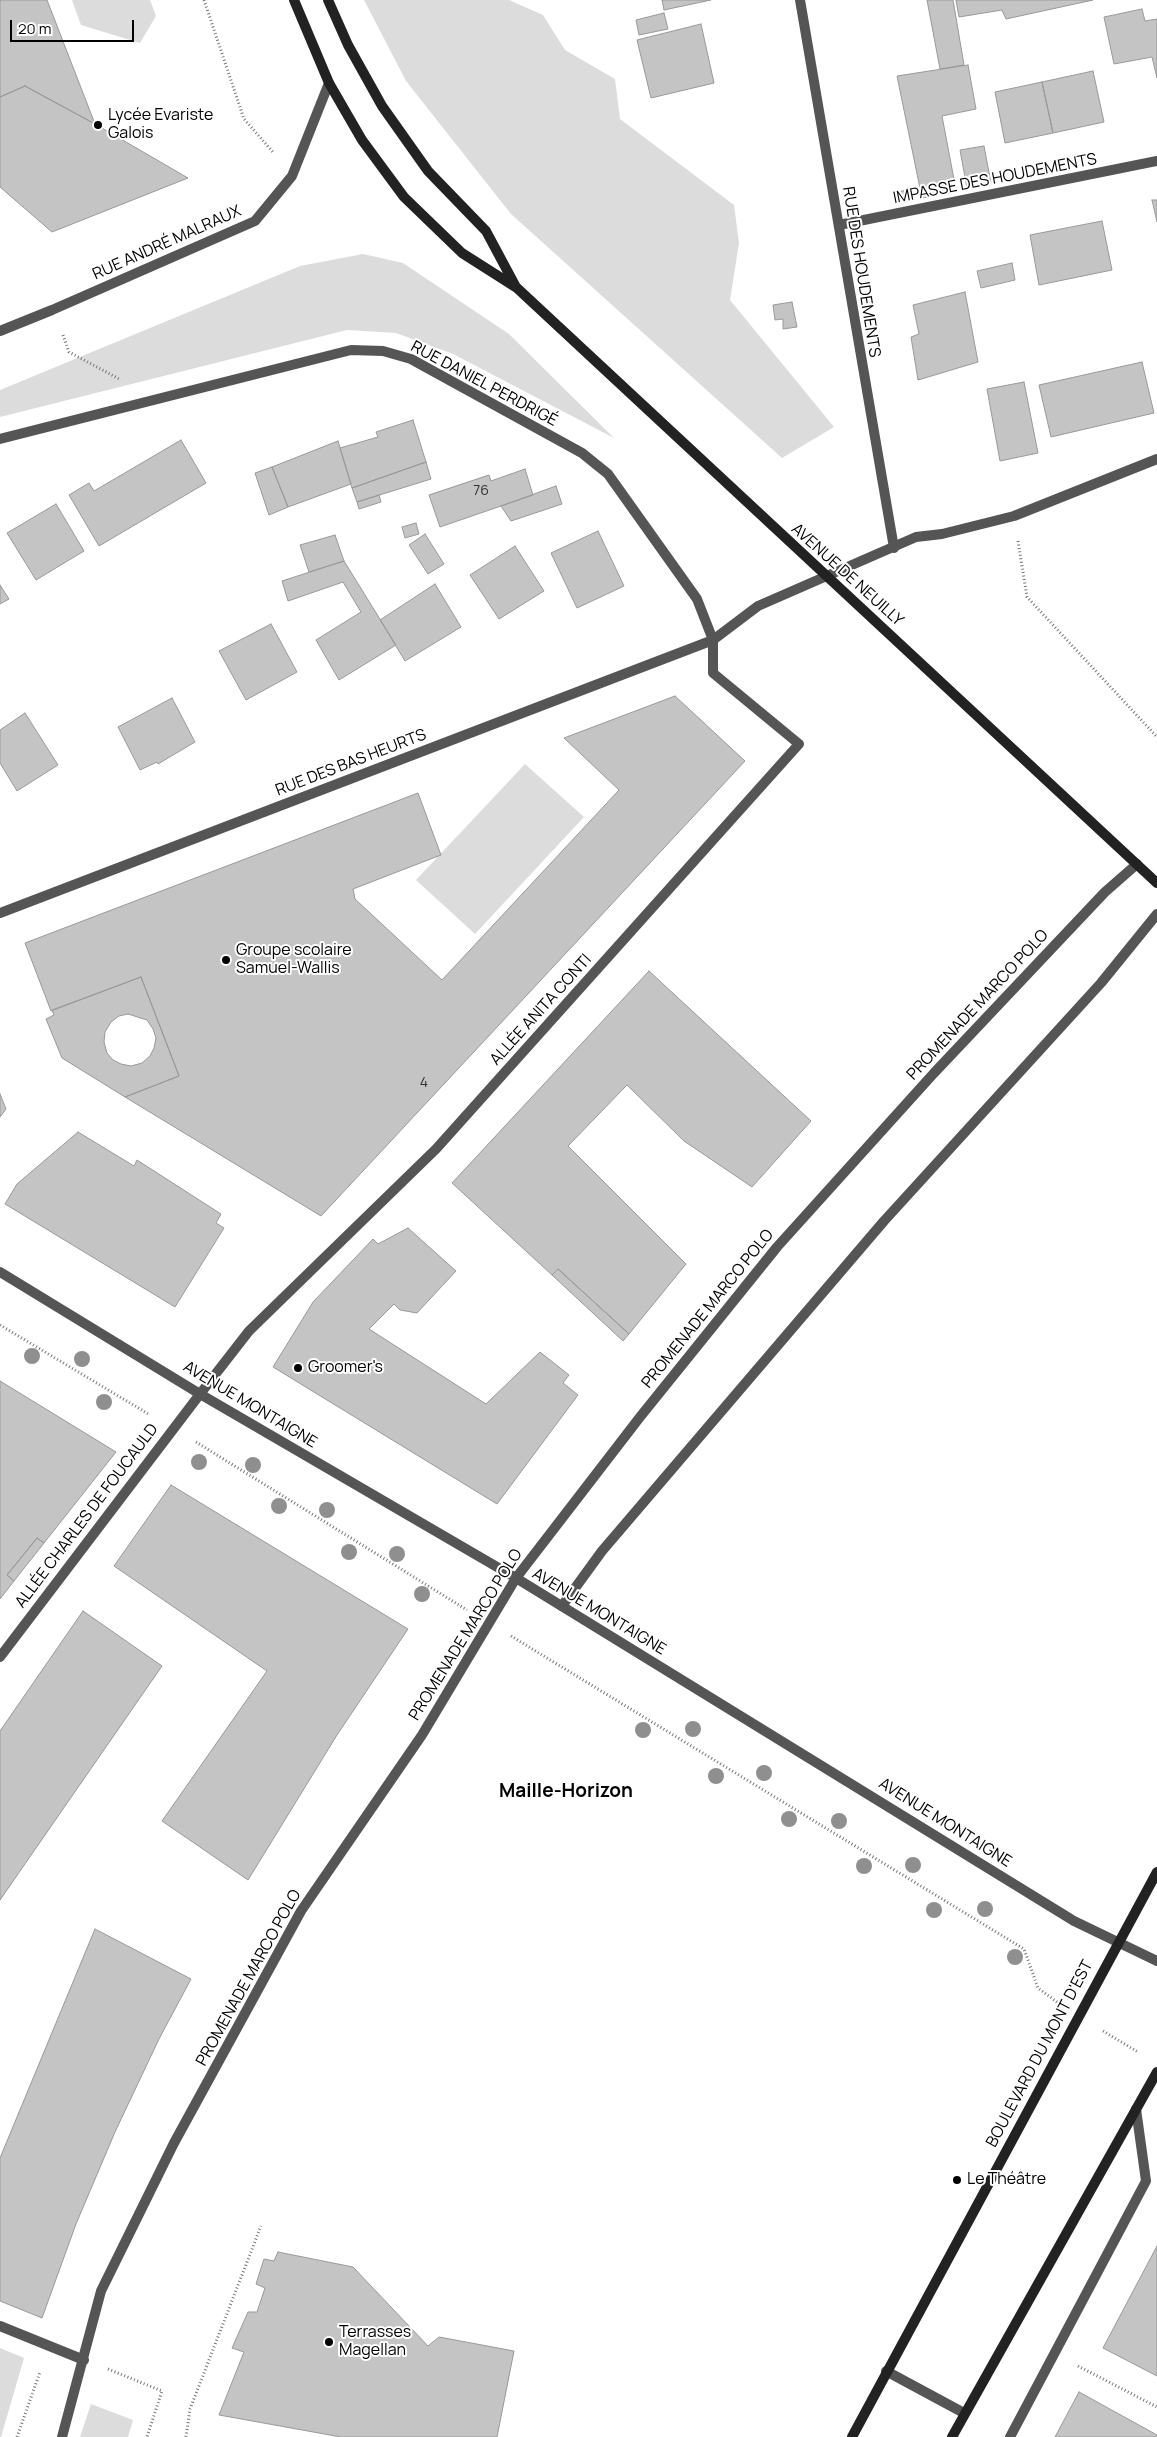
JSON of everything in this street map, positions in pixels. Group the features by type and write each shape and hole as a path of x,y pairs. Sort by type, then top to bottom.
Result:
{"main road":[{"name":"AVENUE DE NEUILLY","path":"294,0 329,83 362,140 404,197 462,253 517,288 1157,883"},
{"name":"AVENUE DE NEUILLY","path":"328,0 348,45 382,106 428,171 486,231 517,288"},
{"name":"BOULEVARD DU MONT D'EST","path":"852,2437 1077,2016 1157,1872"},
{"path":"952,2437 1157,2072"}],"street":[{"name":"RUE DES HOUDEMENTS","path":"800,0 894,548"},
{"name":"RUE ANDRÉ MALRAUX","path":"0,330 52,310 255,221 292,176 329,83"},
{"name":"IMPASSE DES HOUDEMENTS","path":"839,225 1157,161"},
{"name":"RUE DANIEL PERDRIGÉ","path":"0,439 351,350 383,351 411,359 582,453 608,474 697,599 713,640"},
{"name":"RUE DES BAS HEURTS","path":"0,913 713,640 758,606 916,537 942,534 1014,516 1157,459"},
{"name":"ALLÉE ANITA CONTI","path":"200,1394 249,1332 436,1149 799,744 713,673 713,640"},
{"name":"PROMENADE MARCO POLO","path":"62,2437 102,2291 174,2143 301,1912 422,1735 516,1578 640,1417 777,1247 934,1073 1105,892 1137,864"},
{"path":"562,1606 602,1551 884,1221 1101,983 1157,914"},
{"name":"AVENUE MONTAIGNE","path":"0,1272 200,1394 516,1578 1074,1921 1157,1960"},
{"name":"ALLÉE CHARLES DE FOUCAULD","path":"0,1657 172,1428 200,1394"},
{"path":"1010,2437 1146,2181 1136,2109"},
{"path":"0,2326 84,2360"},
{"path":"886,2371 964,2413"}],"path":[{"path":"204,0 244,119 292,176"},
{"path":"52,310 69,352 141,391 144,403"},
{"path":"1014,516 1027,596 1157,736"},
{"path":"0,1325 172,1428 1024,1949 1038,1988 1077,2016 1141,2053"},
{"path":"186,2437 190,2409 261,2226"},
{"path":"17,2437 50,2346"},
{"path":"1054,2354 1157,2407"},
{"path":"84,2360 162,2391 147,2437"}],"shaded area":[{"path":"72,0 150,0 156,16 140,43 81,25"},
{"path":"364,0 509,0 543,15 565,50 615,79 620,119 734,205 739,243 730,300 834,427 782,458 511,214 406,81"},
{"path":"363,254 403,263 509,334 614,438 453,354 396,333 347,330 0,417 0,390 300,266"},
{"path":"525,764 584,817 475,934 416,880"},
{"path":"0,2348 24,2358 1,2437 0,2437"},
{"path":"91,2404 133,2420 128,2437 80,2437"}],"building":[{"path":"0,0 47,0 95,124 25,86 0,97"},
{"path":"662,0 711,0 664,10"},
{"path":"927,0 953,0 964,65 940,69"},
{"path":"956,0 1093,0 1006,19 1002,10 959,17"},
{"path":"1142,9 1145,21 1157,19 1157,78 1152,57 1114,64 1104,17"},
{"path":"664,13 668,29 639,35 636,20"},
{"path":"701,24 714,83 651,98 637,40"},
{"path":"968,65 976,109 942,116 956,190 922,198 897,76"},
{"path":"1093,71 1104,122 1053,133 1042,82"},
{"path":"1042,82 1053,133 1005,143 995,92"},
{"path":"25,86 188,178 52,232 0,187 0,97"},
{"path":"984,146 991,183 967,188 960,150"},
{"path":"911,189 913,200 900,202 898,192"},
{"path":"1152,200 1157,200 1157,222"},
{"path":"1102,221 1112,270 1039,285 1030,235"},
{"path":"1012,263 1015,280 981,288 977,271"},
{"path":"965,292 978,362 918,380 911,337 919,334 913,305"},
{"path":"792,302 797,327 783,329 783,319 775,320 773,305"},
{"path":"1142,362 1154,413 1051,437 1039,385"},
{"path":"1024,382 1038,453 1000,461 987,389"},
{"path":"413,420 426,462 352,488 340,448 378,437 376,432"},
{"path":"181,440 206,483 99,546 69,495 89,483 94,491"},
{"path":"338,441 351,484 288,507 272,467"},
{"path":"426,462 431,479 357,502 352,488"},
{"path":"272,467 288,507 269,515 255,473"},
{"path":"525,469 533,495 440,527 429,495 489,475 491,481"},
{"path":"556,486 562,504 511,521 501,506"},
{"path":"379,495 381,502 359,509 357,502"},
{"path":"56,504 84,551 36,580 7,533"},
{"path":"416,523 419,534 405,538 402,527"},
{"path":"598,531 624,586 577,608 551,553"},
{"path":"425,534 444,564 428,574 409,545"},
{"path":"335,535 344,561 309,572 300,545"},
{"path":"515,546 544,591 499,619 470,575"},
{"path":"344,561 396,645 339,680 316,640 361,612 343,582 288,601 282,581"},
{"path":"435,584 461,627 405,661 380,620"},
{"path":"0,585 9,599 0,604"},
{"path":"271,624 297,672 246,700 219,651"},
{"name":"Groupe scolaire Samuel-Wallis","path":"675,696 745,761 321,1216 125,1097 179,1076 141,977 51,1011 25,943 418,793 441,855 353,889 355,899 442,980 619,790 564,738"},
{"path":"172,698 195,742 158,764 157,762 140,770 118,727"},
{"path":"25,713 58,765 17,791 0,763 0,730"},
{"path":"649,971 811,1121 752,1187 684,1141 627,1085 568,1146 686,1264 629,1334 558,1269 552,1275 452,1183"},
{"path":"141,977 179,1076 125,1097 62,1058 46,1019 54,1015 52,1010","holes":["128,1014 147,1020 156,1038 150,1056 142,1063 131,1066 113,1060 107,1053 104,1042 105,1032 111,1022 119,1016"]},
{"path":"0,1094 6,1109 0,1117"},
{"path":"78,1132 134,1166 137,1160 221,1214 216,1223 224,1228 175,1307 5,1204 17,1184"},
{"path":"408,1228 456,1271 417,1313 400,1310 394,1304 369,1329 486,1404 540,1352 569,1375 563,1383 578,1395 497,1504 273,1367 313,1302 373,1239 378,1244"},
{"path":"558,1269 629,1334 623,1341 552,1275"},
{"path":"0,1381 116,1452 44,1543 37,1538 7,1575 14,1581 0,1599"},
{"path":"171,1485 408,1629 337,1735 248,1880 162,1821 267,1671 114,1566"},
{"path":"37,1538 44,1543 14,1581 7,1575"},
{"path":"83,1611 162,1666 0,1900 0,1731"},
{"path":"95,1929 191,1979 159,2039 115,2132 76,2224 42,2318 0,2301 0,2158"},
{"path":"1157,2246 1157,2376 1103,2348"},
{"name":"Terrasses Magellan","path":"278,2252 353,2267 428,2346 439,2337 514,2351 497,2437 341,2437 219,2415 244,2352 232,2348 248,2312 257,2312 265,2288 256,2284 264,2259 274,2261"},
{"path":"1079,2392 1157,2435 1157,2437 1055,2437"}],"place":[{"name":"Lycée Evariste Galois","path":"98,125"},
{"name":"Groupe scolaire Samuel-Wallis","path":"226,960"},
{"name":"Groomer's","path":"298,1368"},
{"name":"Le Théâtre","path":"957,2180"},
{"name":"Terrasses Magellan","path":"329,2342"}],"district":[{"name":"Maille-Horizon","path":"566,1792"}]}
